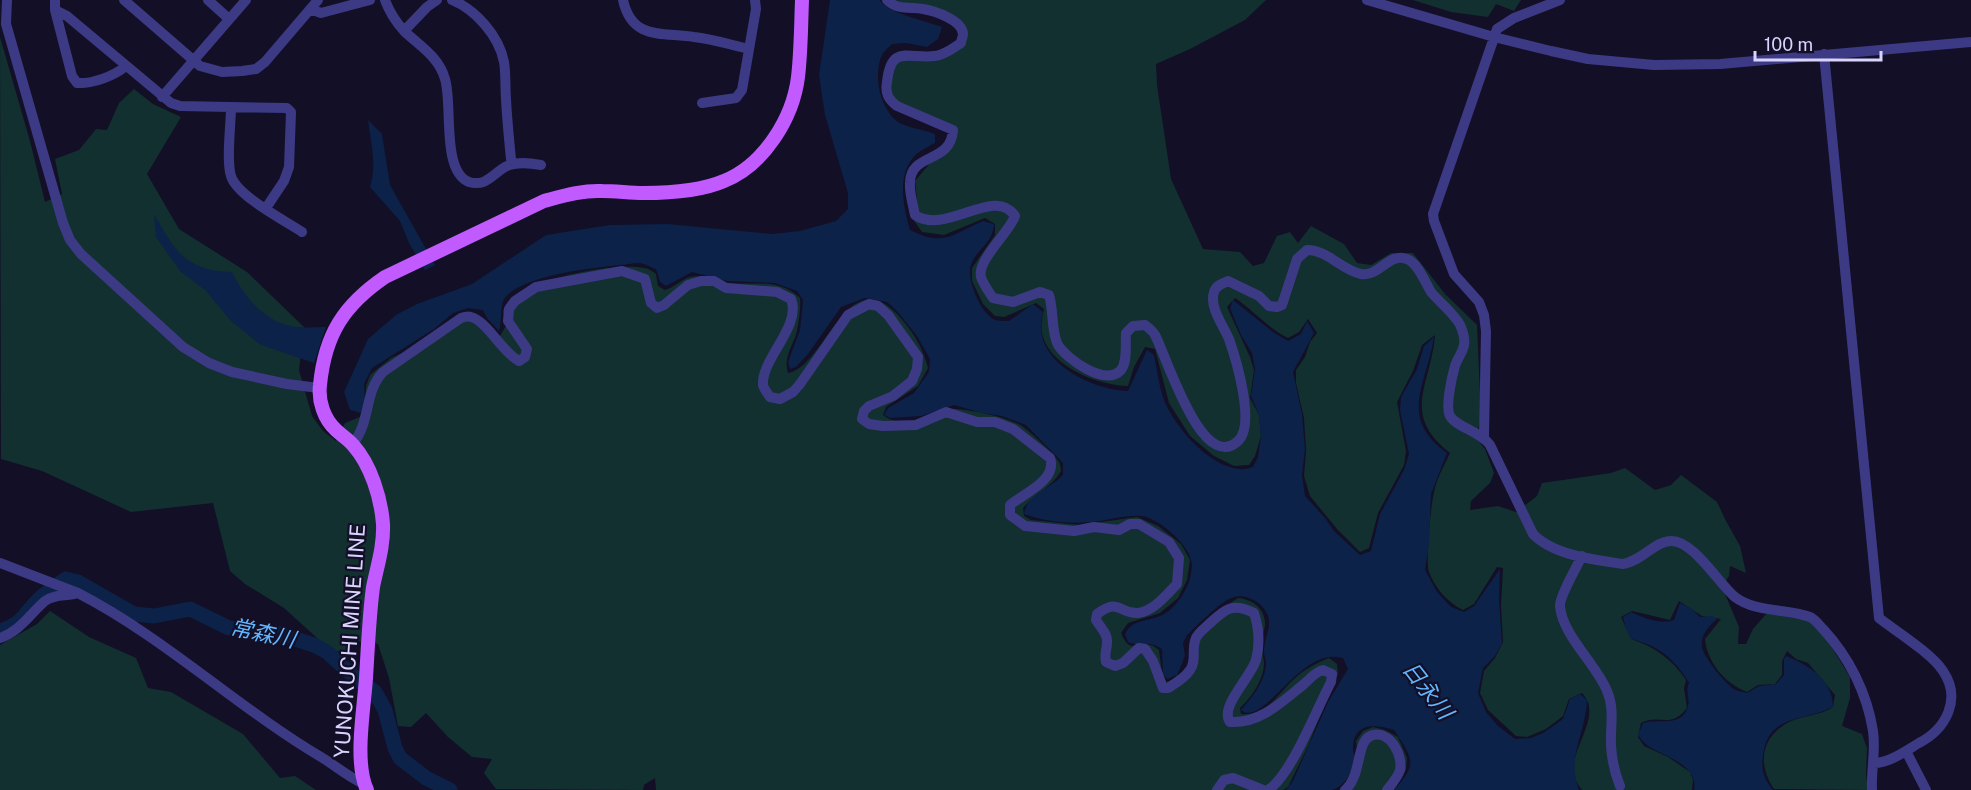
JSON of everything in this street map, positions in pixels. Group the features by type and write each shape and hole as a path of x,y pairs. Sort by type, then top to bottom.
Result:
{"main road":[{"name":"YUNOKUCHI MINE LINE","path":"366,787 360,763 369,618 383,525 379,498 368,468 353,444 327,420 322,406 320,381 328,344 338,322 365,291 406,266 544,201 572,194 600,191 644,194 702,188 725,181 747,168 779,131 791,105 798,79 802,0"}],"street":[{"path":"7,0 6,24 53,192 63,223 76,247 116,287 183,347 209,363 232,372 287,384 320,381"},
{"path":"124,0 200,66 211,70 232,72 256,69 265,62 314,4 321,14 369,0"},
{"path":"208,0 229,19"},
{"path":"162,96 246,0"},
{"path":"385,0 404,31 431,54 446,80 453,164 462,179 473,183 485,182 505,167 513,164 541,165"},
{"path":"404,31 437,0"},
{"path":"452,0 460,3 480,20 490,30 498,44 504,62 510,159 513,164"},
{"path":"623,0 635,24 646,31 661,35 695,37 749,49"},
{"path":"702,104 736,98 742,90 756,9 754,0"},
{"path":"886,0 901,8 924,9 940,15 958,24 963,33 961,43 948,52 936,56 901,55 893,60 888,69 886,89 889,100 897,106 954,130 953,141 945,151 919,163 914,170 910,180 915,215 923,221 934,222 988,206 1001,206 1010,208 1015,216 1012,225 981,269 981,279 993,298 1013,302 1040,292 1049,295 1053,309 1054,336 1060,347 1086,370 1098,375 1112,375 1121,369 1125,358 1125,333 1133,326 1145,325 1154,333 1180,393 1208,441 1220,447 1232,446 1241,439 1245,421 1244,399 1239,369 1214,306 1213,294 1217,286 1228,281 1259,296 1269,306 1277,307 1282,305 1298,259 1307,250 1314,250 1359,273 1367,274 1396,258 1412,262 1431,291 1460,323 1463,334 1464,345 1455,367 1448,410 1450,417 1484,437 1490,444 1533,534 1542,544 1553,549 1611,562 1632,563 1664,542 1673,540 1680,542 1690,549 1735,597 1746,604 1785,610 1814,619 1845,656 1867,703 1873,731 1872,790"},
{"path":"1367,0 1494,38 1588,59 1654,65 1720,64 1971,42"},
{"path":"1484,437 1486,331 1484,315 1479,302 1454,274 1433,214 1497,29 1560,0"},
{"path":"55,5 72,76 77,83 87,84 126,66"},
{"path":"55,5 171,103 180,106 287,108 291,112 289,167 284,182 266,208"},
{"path":"1824,54 1879,618 1944,671 1951,696 1950,710 1939,730 1906,751 1879,763 1873,763"},
{"path":"231,107 230,174 236,187 246,197 302,232"},
{"path":"353,444 365,424 375,381 383,372 461,318 472,317 509,356 519,362 525,357 527,349 508,321 509,309 536,287 622,271 645,279 651,303 657,308 688,285 700,281 714,281 726,288 777,292 791,299 794,306 792,318 764,376 763,387 770,397 780,399 793,392 800,384 848,315 869,304 878,306 888,315 918,357 917,369 912,381 894,396 869,406 864,411 862,419 869,424 883,426 916,425 946,412 970,421 1003,424 1013,429 1050,458 1052,464 1049,475 1042,482 1010,505 1010,515 1016,520 1025,526 1074,531 1094,527 1119,530 1130,524 1139,524 1169,543 1179,558 1177,584 1155,606 1140,613 1118,606 1107,606 1097,614 1096,620 1106,634 1107,642 1104,653 1106,662 1115,666 1123,663 1139,648 1145,650 1153,661 1163,688 1168,688 1190,671 1196,637 1222,612 1233,607 1244,607 1254,613 1258,625 1259,641 1256,660 1230,705 1227,714 1230,722 1240,723 1266,713 1317,672 1323,670 1332,674 1331,682 1287,770 1277,784 1268,790"},
{"path":"1582,556 1561,600 1560,608 1570,633 1607,690 1612,710 1611,746 1615,774 1620,786"},
{"path":"0,563 78,593 107,608 277,730 366,787"},
{"path":"0,638 17,630 46,601 56,595 78,593"},
{"path":"1345,790 1355,779 1360,750 1365,740 1372,735 1382,735 1392,742 1399,753 1400,770 1387,790"},
{"path":"1906,751 1926,790"},
{"path":"1217,790 1224,780 1233,778 1263,790"}],"green space":[{"path":"896,0 1266,0 1245,20 1156,64 1171,179 1203,249 1240,252 1253,266 1264,263 1277,236 1290,232 1298,243 1311,226 1344,244 1357,263 1371,265 1391,253 1413,253 1445,294 1477,325 1481,417 1476,438 1485,449 1494,473 1490,483 1471,501 1470,510 1498,506 1516,512 1537,496 1542,483 1611,473 1625,468 1655,490 1671,485 1681,475 1717,502 1740,546 1746,573 1730,566 1729,576 1722,587 1739,627 1738,644 1746,644 1753,629 1767,613 1807,619 1826,638 1850,677 1850,698 1842,726 1862,734 1867,748 1868,790 1774,789 1765,770 1764,761 1767,743 1772,735 1789,722 1833,707 1835,695 1808,663 1796,659 1787,651 1782,661 1782,675 1775,684 1758,685 1747,692 1731,684 1713,664 1706,648 1705,639 1721,619 1702,616 1679,601 1670,620 1632,611 1621,617 1631,639 1662,655 1686,680 1684,688 1687,708 1681,715 1670,720 1648,720 1641,723 1638,737 1644,746 1668,757 1690,772 1693,780 1692,790 1582,790 1576,780 1574,767 1588,723 1588,702 1582,693 1569,699 1563,716 1546,729 1527,737 1516,736 1488,710 1480,693 1484,671 1495,658 1503,642 1501,606 1503,568 1497,567 1474,604 1463,610 1447,599 1438,589 1428,566 1433,495 1450,453 1435,439 1426,425 1422,412 1422,398 1435,335 1422,345 1413,371 1397,402 1406,451 1404,465 1378,513 1369,548 1360,552 1337,529 1310,496 1304,476 1306,451 1304,418 1296,383 1296,370 1317,333 1308,319 1299,332 1288,338 1235,298 1227,307 1254,370 1250,398 1259,415 1261,436 1255,456 1249,465 1234,466 1214,456 1190,436 1169,403 1155,349 1145,347 1134,367 1128,386 1116,385 1078,373 1056,358 1043,337 1041,326 1044,309 1036,303 1004,317 995,316 983,304 972,281 972,268 995,235 995,224 985,218 944,235 922,232 910,215 917,199 915,181 955,133 897,102 891,92 890,73 900,58 955,51 965,28"},
{"path":"1413,0 1521,0 1514,11 1496,4 1488,17 1451,12"},
{"path":"0,37 45,202 62,194 55,159 79,150 96,129 107,130 119,103 134,89 153,104 181,117 147,174 179,229 247,272 304,327 299,370 312,416 323,431 336,441 345,423 360,417 370,375 391,358 409,350 458,315 500,336 507,324 503,311 510,299 536,285 554,279 594,270 631,267 646,268 652,271 656,274 658,286 665,290 694,276 723,282 782,287 800,298 797,331 787,362 788,373 801,367 850,308 863,300 879,301 896,313 912,332 923,352 928,368 918,386 886,407 883,415 900,422 917,419 941,410 957,409 1007,419 1022,426 1042,443 1059,462 1061,470 1053,481 1023,508 1024,516 1031,520 1080,525 1137,517 1158,526 1181,544 1190,560 1187,580 1178,598 1160,613 1128,623 1121,633 1130,645 1151,645 1159,650 1166,682 1175,679 1188,667 1191,642 1226,606 1238,598 1248,600 1257,606 1265,619 1262,641 1264,663 1262,675 1249,699 1240,708 1241,714 1258,712 1270,704 1305,670 1329,658 1337,664 1338,674 1309,744 1288,787 1283,790 656,790 655,778 644,785 643,790 496,789 484,773 492,759 472,757 448,737 426,713 411,727 398,726 389,678 378,644 356,641 347,655 327,647 284,608 245,584 230,571 213,503 131,512 42,471 1,459"},
{"path":"50,611 89,637 136,658 148,688 171,692 243,734 280,778 295,776 316,790 0,790 0,645 37,624"},
{"path":"1373,727 1398,737 1407,758 1406,770 1394,790 1340,790 1346,785 1358,756 1356,741 1363,731"}],"water":[{"name":"日永川","path":"830,0 880,0 884,5 899,13 942,27 938,39 927,47 906,43 892,44 883,54 879,64 881,94 889,113 904,125 935,134 935,143 914,156 907,167 903,194 910,230 931,238 940,238 983,221 994,224 991,237 973,259 971,265 971,279 980,304 996,320 1009,321 1033,304 1043,312 1041,329 1045,344 1053,357 1065,368 1080,378 1096,384 1128,391 1147,350 1154,355 1159,383 1169,411 1194,444 1228,467 1246,469 1253,467 1258,457 1261,437 1259,415 1251,396 1255,369 1252,353 1241,335 1230,308 1233,300 1288,341 1301,334 1307,321 1314,333 1293,372 1302,414 1305,450 1302,475 1305,496 1334,531 1360,555 1371,551 1380,514 1404,470 1409,454 1400,410 1401,397 1417,369 1424,346 1434,337 1419,399 1419,413 1423,426 1432,440 1447,453 1431,494 1429,543 1425,570 1437,592 1451,607 1464,612 1474,606 1500,569 1499,599 1502,643 1495,656 1483,668 1478,693 1486,712 1498,726 1515,739 1531,738 1543,733 1563,719 1570,699 1580,694 1587,700 1575,767 1579,790 1394,790 1410,767 1409,754 1394,730 1373,726 1366,727 1357,734 1353,749 1354,766 1350,775 1340,786 1332,790 1286,790 1293,781 1328,702 1348,669 1343,658 1327,657 1312,663 1261,708 1250,713 1241,710 1257,690 1265,672 1264,648 1269,620 1265,610 1256,601 1239,596 1222,603 1187,635 1183,643 1185,656 1177,675 1167,679 1163,674 1162,649 1148,644 1128,642 1125,634 1135,623 1165,614 1181,597 1189,582 1192,568 1189,554 1184,547 1156,521 1142,516 1075,523 1024,514 1026,507 1034,497 1063,475 1063,463 1026,425 1002,416 954,405 921,416 890,418 884,415 888,408 914,393 929,372 930,359 917,336 887,302 865,298 841,307 808,354 796,367 790,369 788,362 800,330 803,300 797,291 775,283 727,281 692,272 666,286 660,282 656,269 638,263 558,274 525,284 504,299 499,331 483,310 468,308 453,313 434,329 372,368 364,384 365,401 361,413 350,410 344,392 368,339 396,315 417,304 472,284 546,235 610,225 668,224 772,234 800,231 836,221 848,209 848,193 825,115 819,75"},
{"path":"368,120 382,134 390,185 435,265 425,270 409,243 400,221 370,187 373,162"},
{"path":"154,214 169,239 184,256 203,268 232,272 250,300 267,316 287,325 326,327 314,363 261,345 231,321 205,290 180,271 156,237"},
{"path":"1680,603 1691,608 1700,617 1712,616 1717,619 1704,635 1702,647 1715,670 1734,689 1747,693 1759,686 1776,684 1784,675 1786,656 1811,669 1829,689 1833,707 1789,721 1772,732 1766,742 1762,766 1765,778 1773,790 1694,790 1694,781 1686,768 1648,746 1638,735 1643,723 1676,720 1685,713 1688,706 1689,683 1665,654 1650,645 1631,639 1623,617 1631,612 1652,620 1663,622 1674,620"}],"waterway":[{"name":"常森川","path":"0,631 18,623 41,597 66,579 78,582 134,614 154,616 190,609 229,628 276,633 314,645 327,652 375,692 385,710 400,758 426,778 450,790"}]}
